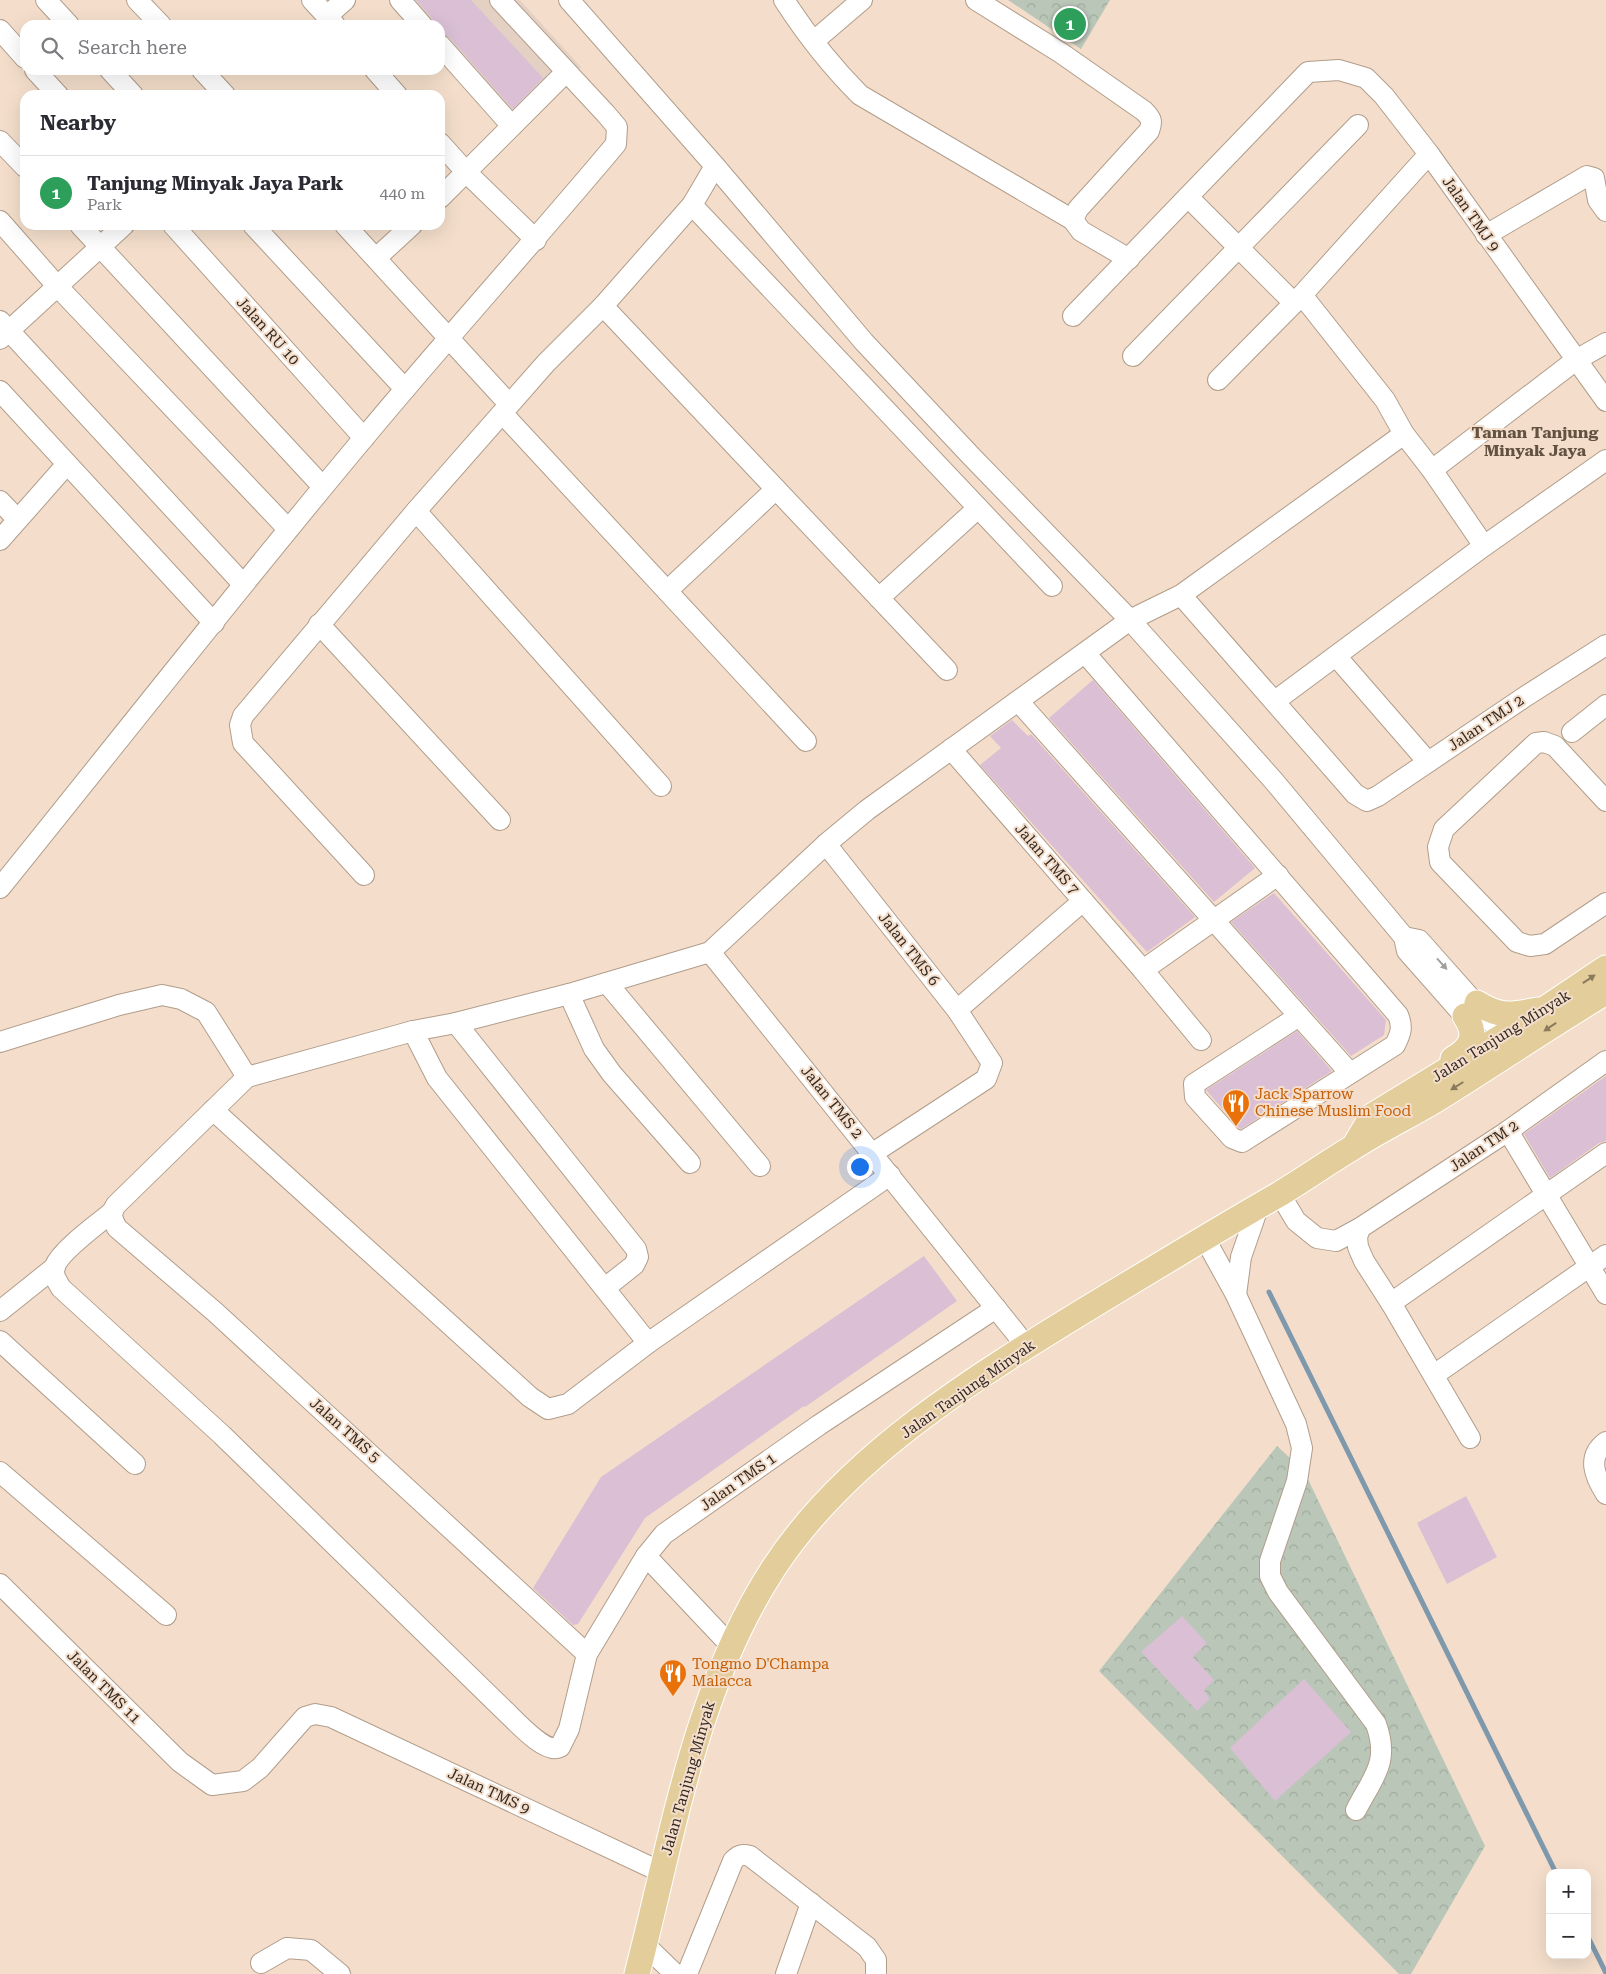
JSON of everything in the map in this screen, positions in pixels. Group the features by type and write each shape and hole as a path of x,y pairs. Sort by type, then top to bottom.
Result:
{"main road":[{"name":"Jalan Tanjung Minyak","path":"637,1974 661,1872 700,1726 723,1664 773,1569 810,1519 828,1499 859,1470 921,1418 1026,1347 1204,1237 1269,1200 1355,1145 1397,1122 1502,1047 1545,1008 1606,968"},
{"name":"Jalan Tanjung Minyak","path":"1355,1145 1372,1116 1419,1087 1502,1047 1606,992"},
{"path":"1419,1087 1430,1072 1461,1055 1470,1046 1473,1035 1470,1024 1471,1009 1509,1016 1545,1008"}],"street":[{"path":"46,0 64,20"},
{"path":"138,0 156,20"},
{"path":"312,0 330,20"},
{"path":"332,20 345,0"},
{"path":"400,0 418,20"},
{"path":"0,888 288,529 405,389 453,343 616,144 616,127 500,0"},
{"path":"784,0 840,74 860,95 1073,220 1081,231 1129,259"},
{"path":"814,41 862,0"},
{"path":"976,0 1060,54 1144,111 1151,118 1152,124 1149,131 1078,209 1073,220"},
{"path":"573,2 864,342 970,456 1130,620 1273,780 1404,937 1419,940 1502,1047"},
{"path":"0,30 20,52"},
{"path":"445,51 512,126"},
{"name":"Jalan TMJ 9","path":"1188,197 1308,72 1339,70 1366,78 1384,96 1429,154 1606,401"},
{"path":"445,193 566,72"},
{"path":"40,75 53,90"},
{"path":"115,75 128,90"},
{"path":"207,75 220,90"},
{"path":"379,75 393,90"},
{"path":"1133,356 1358,125"},
{"path":"0,141 20,162"},
{"path":"445,149 466,173 536,240"},
{"path":"1218,380 1298,299 1429,154"},
{"path":"364,875 243,744 240,725 243,716 416,510 546,363 603,306 692,204 715,166"},
{"path":"1486,235 1586,176 1594,178 1598,200 1606,211"},
{"path":"1073,316 1188,197 1240,248 1298,299 1385,400 1404,434 1432,470 1484,546"},
{"path":"692,204 1052,586"},
{"path":"0,221 58,287 288,529"},
{"path":"85,230 323,487"},
{"path":"119,230 58,287 3,330 243,584"},
{"name":"Jalan RU 10","path":"177,230 364,438"},
{"path":"257,230 405,389"},
{"path":"350,230 490,384 506,409 667,591 806,741"},
{"path":"376,258 407,230"},
{"path":"603,306 947,670"},
{"path":"1432,470 1576,360 1606,343"},
{"path":"0,391 214,622"},
{"path":"0,1311 54,1267 64,1254 114,1208 247,1077 413,1031 456,1023 569,994 710,952 826,844 867,810 1130,620 1181,594 1404,434"},
{"path":"1181,594 1275,701 1484,546 1606,460"},
{"path":"0,540 67,464"},
{"path":"667,591 776,489"},
{"path":"0,501 17,519"},
{"path":"879,598 978,508"},
{"path":"416,510 661,786"},
{"path":"319,624 500,820"},
{"name":"Jalan TMJ 2","path":"1275,701 1355,794 1367,801 1378,796 1526,696 1606,645"},
{"path":"1085,653 1398,1015 1402,1024 1395,1044 1242,1142 1232,1138 1195,1097 1194,1084 1299,1016"},
{"path":"1336,656 1428,762"},
{"path":"1018,701 1350,1073"},
{"path":"1572,732 1606,705"},
{"path":"1606,801 1555,746 1544,742 1536,743 1444,829 1438,847 1440,862 1517,942 1530,946 1545,944 1606,903"},
{"name":"Jalan TMS 7","path":"951,748 1084,901 1201,1040"},
{"name":"Jalan TMS 6","path":"826,844 957,1010 992,1063 986,1079 873,1153"},
{"path":"1143,970 1278,875"},
{"path":"957,1010 1084,901"},
{"name":"Jalan TMS 2","path":"710,952 873,1153 1026,1347"},
{"path":"607,983 760,1166"},
{"path":"569,994 594,1049 612,1074 690,1163"},
{"path":"0,1042 119,1005 162,995 181,999 206,1012 247,1077"},
{"path":"456,1023 636,1249 638,1257 634,1265 605,1288"},
{"path":"413,1031 437,1078 648,1343"},
{"name":"Jalan TM 2","path":"1269,1200 1317,1238 1336,1241 1360,1228 1508,1131 1606,1061"},
{"path":"213,1110 530,1397 548,1408 568,1404 648,1343 890,1175"},
{"path":"1508,1131 1546,1194 1598,1261 1606,1294"},
{"path":"1391,1303 1606,1153"},
{"path":"1236,1295 1242,1257 1269,1200"},
{"name":"Jalan TMS 5","path":"114,1208 112,1219 117,1228 230,1326 587,1654"},
{"path":"1360,1228 1357,1237 1361,1254 1470,1438"},
{"path":"1204,1237 1236,1295 1296,1424 1302,1448 1297,1481 1270,1561 1270,1576 1278,1592 1376,1724 1381,1740 1381,1763 1356,1810"},
{"path":"1434,1376 1598,1261"},
{"name":"Jalan TMS 1","path":"54,1267 54,1276 61,1288 222,1435 503,1709 543,1745 551,1749 560,1747 569,1729 587,1654 646,1556 664,1534 819,1425 996,1308"},
{"path":"0,1341 135,1464"},
{"path":"1602,1445 1594,1458 1595,1475 1606,1494"},
{"path":"0,1472 166,1615"},
{"path":"646,1556 731,1646"},
{"name":"Jalan TMS 11","path":"0,1584 180,1762 212,1785 243,1781 260,1768 304,1718 315,1714"},
{"name":"Jalan TMS 9","path":"315,1714 331,1717 661,1872"},
{"path":"687,1974 733,1861 737,1856 743,1854 750,1856 867,1947 876,1960 876,1974"},
{"path":"786,1974 811,1904"},
{"path":"645,1945 675,1974"},
{"path":"261,1963 287,1948 312,1950 340,1974"}],"shaded area":[{"path":"411,0 520,0 581,67 521,121 445,37 445,20 429,20"}],"green space":[{"path":"1008,0 1110,0 1081,49"},
{"path":"1277,1446 1304,1471 1485,1846 1411,1974 1399,1974 1099,1671"}],"building":[{"path":"416,0 471,0 543,78 513,109 449,37 445,35 445,20 432,20"},
{"path":"1093,680 1255,868 1214,902 1049,718"},
{"path":"1012,720 1028,736 1031,734 1195,917 1147,952 980,765 1001,748 990,736"},
{"path":"1274,893 1386,1020 1384,1035 1351,1056 1231,922"},
{"path":"1297,1031 1332,1071 1241,1129 1239,1128 1206,1090"},
{"path":"1606,1076 1606,1141 1599,1143 1550,1178 1524,1134"},
{"path":"924,1256 957,1301 645,1518 578,1624 573,1625 533,1588 601,1477"},
{"path":"1466,1496 1497,1557 1447,1584 1417,1523"},
{"path":"1182,1616 1207,1643 1193,1657 1214,1680 1204,1690 1210,1699 1197,1711 1141,1652"},
{"path":"1304,1679 1351,1732 1275,1801 1230,1748"}],"waterway":[{"path":"1269,1292 1554,1869"},
{"path":"1591,1943 1606,1973"}],"place":[{"name":"Tanjung Minyak Jaya Park","path":"1070,24"},
{"name":"Jack Sparrow Chinese Muslim Food","path":"1236,1127"},
{"name":"Tongmo D'Champa Malacca","path":"673,1697"}],"district":[{"name":"Taman Tanjung Minyak Jaya","path":"1535,441"}]}
